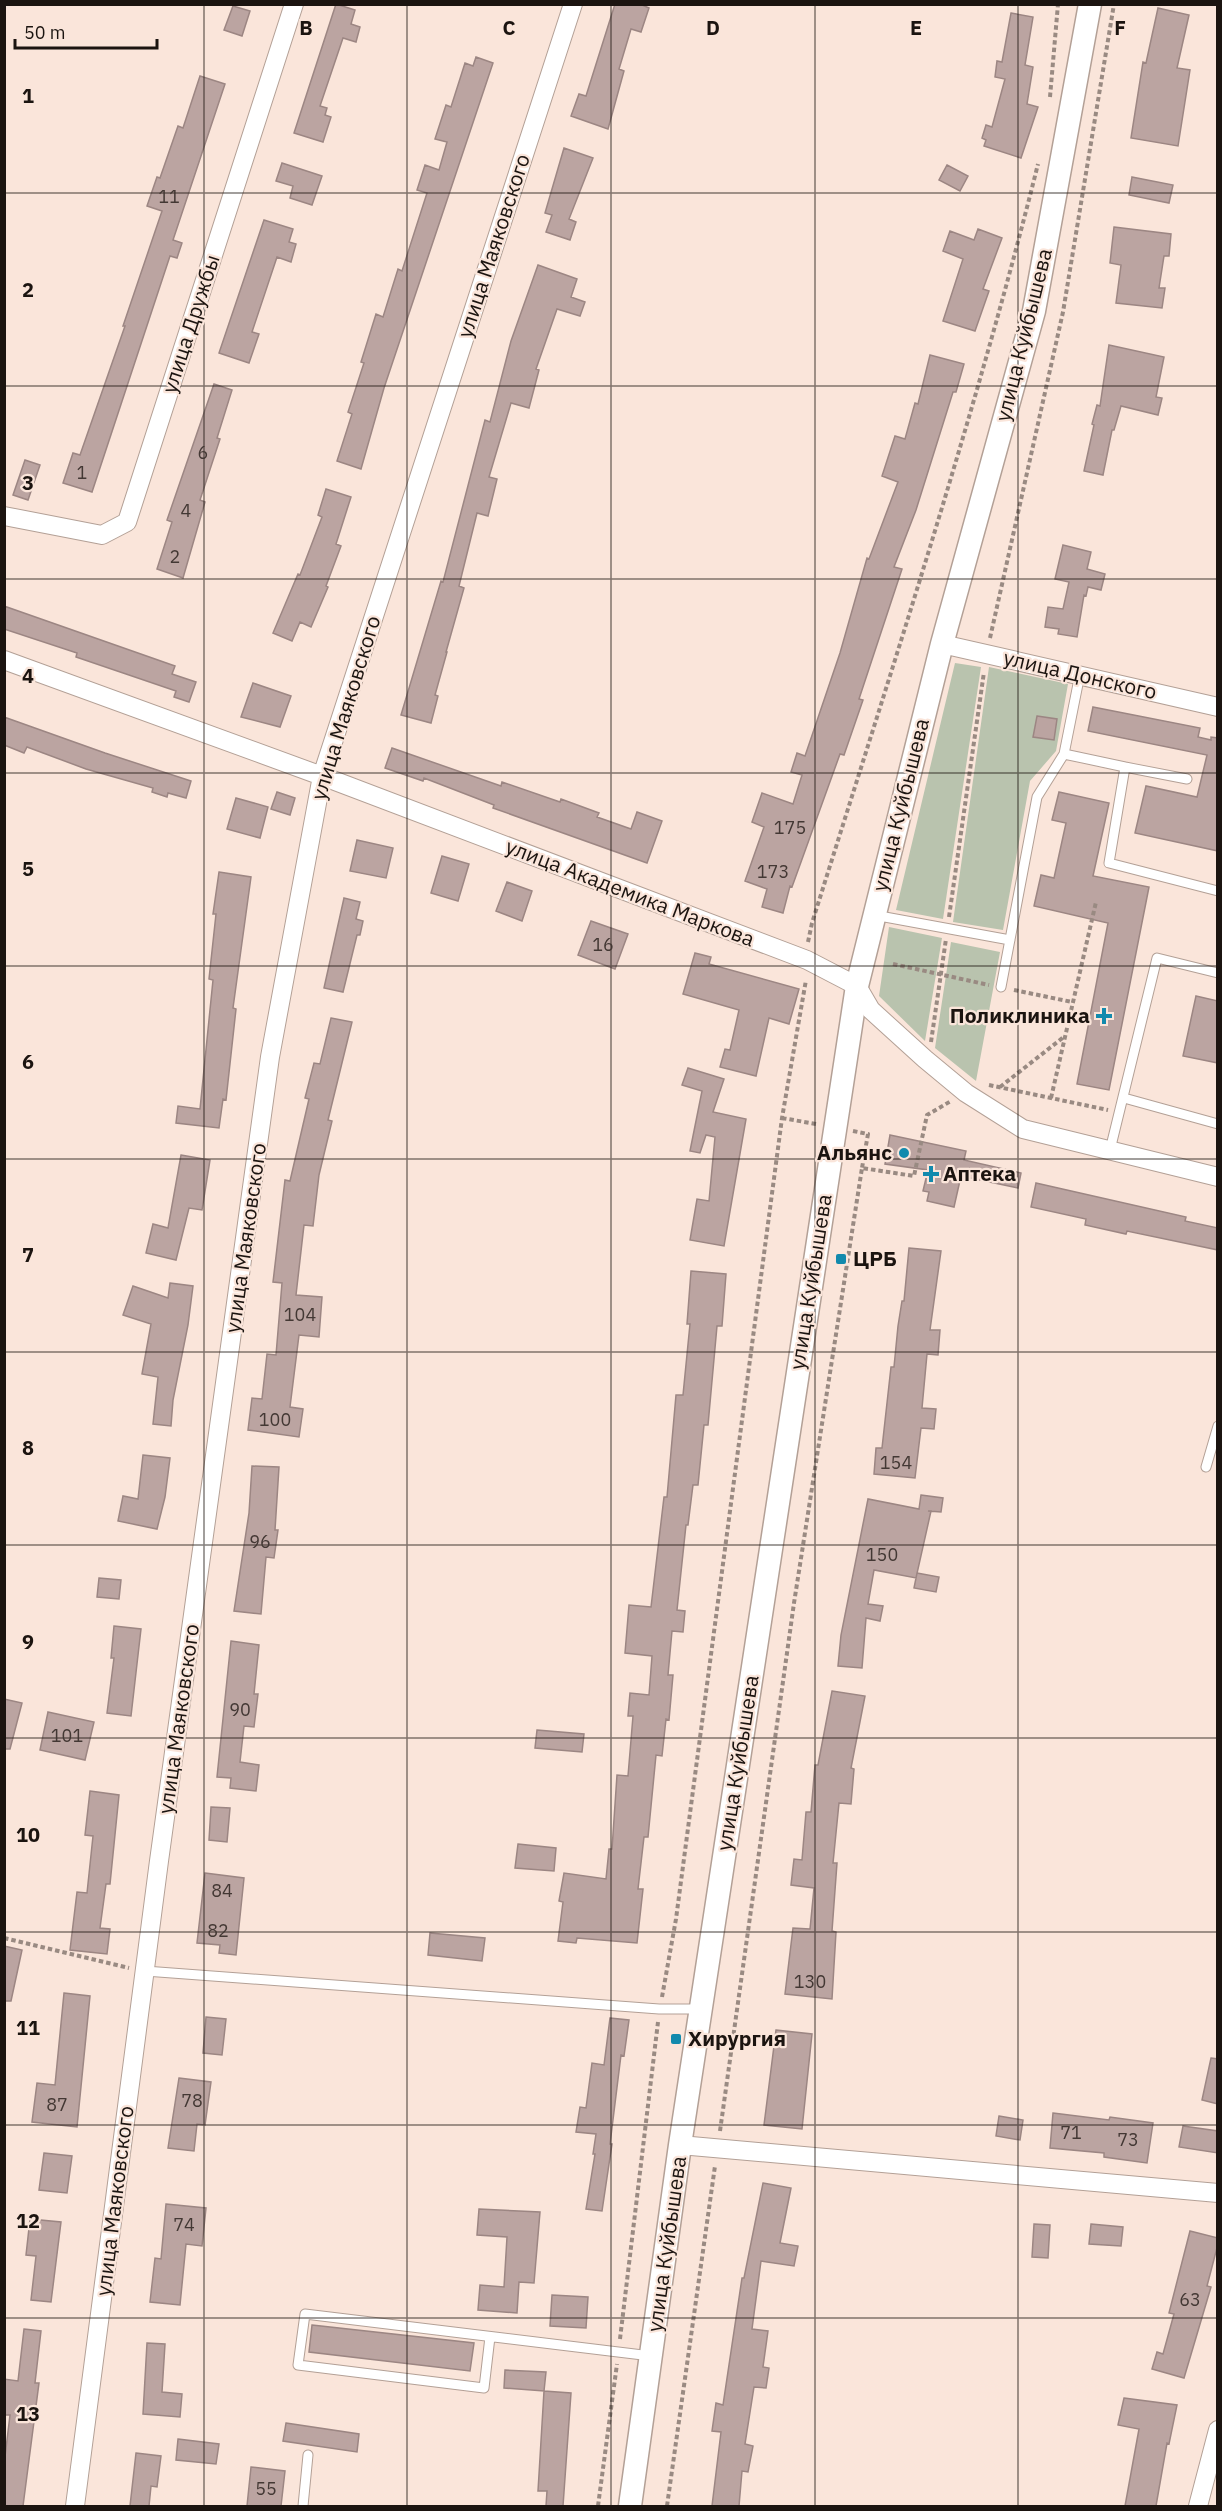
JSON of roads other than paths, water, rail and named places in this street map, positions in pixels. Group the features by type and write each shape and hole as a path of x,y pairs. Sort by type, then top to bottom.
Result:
{"street":[{"name":"улица Дружбы","path":"4,516 102,535 127,522 294,4"},
{"name":"улица Маяковского","path":"75,2506 144,1971 270,1057 322,776 573,4"},
{"name":"улица Куйбышева","path":"630,2506 680,2145 856,987 942,644 1034,311 1090,4"},
{"name":"улица Донского","path":"942,644 1218,706"},
{"name":"улица Академика Маркова","path":"4,660 322,776 807,960 856,987 871,1010 925,1059 966,1093 1023,1129 1218,1177"},
{"path":"680,2145 1218,2193"},
{"path":"1198,2506 1218,2430"}],"lane":[{"path":"1001,987 1037,797 1064,754 1080,675"},
{"path":"1064,754 1187,779"},
{"path":"1125,767 1109,863 1218,891"},
{"path":"874,915 1010,940"},
{"path":"1110,1150 1156,958 1218,973"},
{"path":"1124,1098 1218,1124"},
{"path":"1206,1467 1218,1426"},
{"path":"144,1971 659,2009 701,2009"},
{"path":"490,2337 484,2388 298,2365 305,2314 651,2356"},
{"path":"303,2506 308,2455"}],"place":[{"name":"Поликлиника","path":"1104,1016"},
{"name":"Альянс","path":"904,1153"},
{"name":"Аптека","path":"931,1174"},
{"name":"ЦРБ","path":"841,1259"},
{"name":"Хирургия","path":"676,2039"}]}
